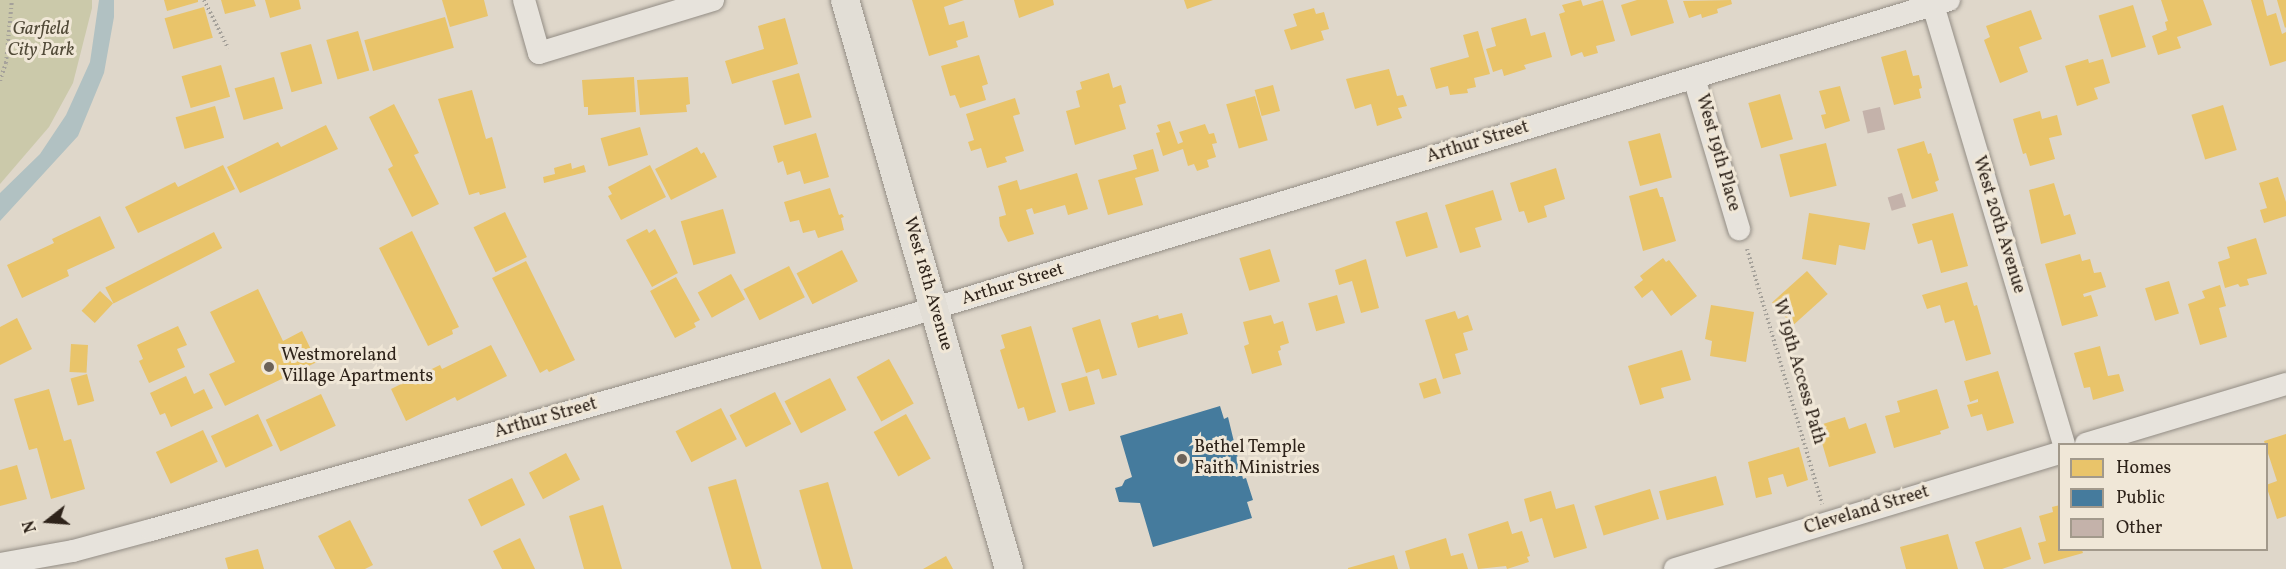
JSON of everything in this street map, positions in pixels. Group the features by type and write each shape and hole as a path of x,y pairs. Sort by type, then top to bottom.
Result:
{"main road":[{"name":"West 18th Avenue","path":"845,0 1009,569"}],"street":[{"path":"524,0 539,53 713,0"},
{"name":"Arthur Street","path":"0,564 62,553 140,533 933,308 1941,2"},
{"name":"West 20th Avenue","path":"1941,2 2064,443"},
{"name":"West 19th Place","path":"1694,78 1739,229"},
{"path":"2089,443 2286,384"},
{"name":"Cleveland Street","path":"1675,569 2058,454"}],"path":[{"path":"0,81 6,63 12,0"},
{"path":"204,0 228,48"},
{"name":"W 19th Access Path","path":"1739,229 1753,267 1827,523"}],"green space":[{"name":"Garfield City Park","path":"0,0 92,0 92,8 73,83 49,127 0,184"}],"shaded area":[{"path":"99,0 114,0 114,17 104,73 78,136 0,221 0,193 40,154 66,115 90,62"}],"building: Homes":[{"path":"164,0 198,0 198,2 167,11"},
{"path":"221,0 254,0 256,6 225,14"},
{"path":"265,0 299,0 301,9 270,18"},
{"path":"442,0 484,0 488,16 450,27"},
{"path":"912,0 964,0 944,7 949,25 964,21 968,37 956,41 958,47 929,56"},
{"path":"1014,0 1053,0 1054,5 1019,18"},
{"path":"1184,0 1213,0 1187,9"},
{"path":"1581,0 1583,6 1603,0 1615,41 1596,46 1598,53 1584,57 1582,52 1571,56 1559,14 1565,12 1562,5"},
{"path":"1637,0 1667,0 1674,23 1631,36 1621,5"},
{"path":"1731,0 1732,4 1717,9 1718,13 1702,18 1701,14 1689,18 1683,1"},
{"path":"2161,0 2203,0 2212,25 2177,37 2181,48 2158,55 2152,36 2167,30 2165,22 2168,21"},
{"path":"2251,0 2263,0 2267,16 2276,13 2282,34 2286,32 2286,61 2270,66"},
{"path":"2277,0 2286,0 2285,28"},
{"path":"2133,5 2146,47 2111,58 2099,16"},
{"path":"204,7 213,38 173,49 165,18"},
{"path":"1314,8 1316,14 1324,12 1329,29 1321,31 1324,40 1291,50 1284,30 1297,26 1293,14"},
{"path":"2031,10 2042,39 2019,47 2028,72 2000,83 1984,40 1990,37 1986,26"},
{"path":"445,17 454,48 373,71 364,40"},
{"path":"785,18 798,64 732,84 725,61 764,49 758,26"},
{"path":"1526,18 1531,36 1545,32 1552,57 1524,65 1526,69 1504,76 1502,69 1493,72 1486,49 1496,46 1491,28"},
{"path":"358,31 369,70 338,80 326,40"},
{"path":"1478,31 1490,74 1474,78 1476,87 1467,89 1468,93 1450,95 1448,86 1436,89 1430,68 1469,57 1463,35"},
{"path":"311,44 322,83 292,92 280,53"},
{"path":"1906,50 1913,76 1919,75 1922,88 1919,89 1921,98 1894,105 1881,57"},
{"path":"979,55 988,84 982,86 986,100 960,108 955,95 950,96 941,66"},
{"path":"2088,59 2089,63 2103,59 2110,83 2094,88 2098,99 2077,106 2065,66"},
{"path":"221,65 230,97 191,108 182,76"},
{"path":"1389,69 1397,96 1403,95 1407,106 1398,108 1402,118 1377,126 1371,104 1355,109 1346,79"},
{"path":"799,73 812,117 785,125 772,81"},
{"path":"1109,73 1113,88 1121,85 1126,103 1119,105 1126,129 1075,145 1066,111 1080,107 1076,91 1082,89 1080,82"},
{"path":"274,77 283,109 244,120 235,88"},
{"path":"634,77 636,112 588,115 588,107 584,107 582,80"},
{"path":"688,77 690,104 686,105 687,112 640,115 637,80"},
{"path":"1273,85 1280,111 1262,116 1255,90"},
{"path":"1840,86 1850,121 1825,129 1821,115 1826,114 1819,91"},
{"path":"472,90 486,139 492,137 506,188 480,195 479,192 469,195 438,99"},
{"path":"1780,94 1793,139 1761,148 1748,103"},
{"path":"1255,96 1268,140 1239,148 1226,104"},
{"path":"1015,98 1020,114 1013,116 1024,151 1005,157 1007,162 987,168 981,148 971,151 968,142 974,140 966,114"},
{"path":"394,104 419,153 414,155 439,204 412,217 388,169 393,166 369,117"},
{"path":"2223,105 2237,150 2205,160 2191,115"},
{"path":"215,106 224,138 185,149 176,117"},
{"path":"2040,111 2042,119 2057,115 2062,135 2049,138 2055,159 2030,166 2026,153 2023,154 2013,119"},
{"path":"1170,121 1178,144 1183,142 1179,132 1205,124 1209,134 1214,133 1217,143 1212,144 1216,157 1207,160 1209,167 1197,171 1194,164 1188,166 1183,149 1163,156 1156,133 1160,132 1157,125"},
{"path":"326,125 338,149 240,193 227,167 278,142 281,147"},
{"path":"640,127 648,155 609,166 601,138"},
{"path":"816,133 829,177 804,184 800,171 787,175 783,161 778,163 773,146"},
{"path":"1660,133 1672,177 1640,186 1628,142"},
{"path":"1924,141 1928,154 1931,153 1939,180 1935,182 1938,191 1912,199 1897,149"},
{"path":"1826,143 1837,186 1790,197 1779,155"},
{"path":"697,147 701,154 704,152 717,177 671,200 655,169"},
{"path":"1153,149 1159,171 1135,178 1143,205 1108,215 1098,180 1137,169 1133,155"},
{"path":"571,163 572,169 584,165 586,172 544,183 543,177 555,174 554,168"},
{"path":"223,165 235,189 138,233 125,207 175,182 178,187"},
{"path":"650,165 666,197 621,220 608,196 612,194 608,187"},
{"path":"1556,168 1565,199 1544,206 1547,217 1528,223 1524,211 1519,212 1510,183"},
{"path":"1077,173 1088,209 1068,215 1065,205 1034,214 1032,208 1026,210 1034,234 1008,242 1000,226 999,217 1006,215 998,186 1017,180 1020,190"},
{"path":"2278,177 2286,202 2286,216 2264,223 2260,210 2267,208 2259,183"},
{"path":"2054,183 2064,216 2070,214 2076,234 2041,244 2029,190"},
{"path":"830,188 839,215 842,214 844,217 841,218 844,230 818,238 815,230 803,233 799,220 790,222 784,202"},
{"path":"1657,188 1660,197 1663,197 1676,241 1643,251 1629,196"},
{"path":"1493,190 1502,220 1475,228 1481,247 1460,253 1445,205"},
{"path":"723,209 736,253 693,265 681,221"},
{"path":"505,212 527,257 495,272 474,227"},
{"path":"1427,212 1438,247 1406,257 1395,222"},
{"path":"1809,213 1870,223 1865,250 1839,245 1836,265 1802,259"},
{"path":"1953,213 1968,266 1941,273 1932,240 1918,244 1912,224"},
{"path":"100,216 115,248 67,270 69,276 22,298 7,265 54,243 52,239"},
{"path":"647,229 649,233 655,229 678,273 652,287 626,240"},
{"path":"412,231 459,327 452,330 453,334 428,346 379,248"},
{"path":"214,232 222,248 113,303 105,287"},
{"path":"2256,238 2267,274 2247,279 2249,285 2240,287 2238,284 2225,288 2218,262 2230,258 2227,247"},
{"path":"1270,249 1280,282 1249,291 1239,258"},
{"path":"842,250 858,281 812,304 797,273"},
{"path":"2080,254 2082,261 2090,259 2094,273 2101,272 2106,287 2083,294 2084,297 2091,295 2098,316 2062,326 2045,264"},
{"path":"1663,258 1666,262 1669,260 1697,296 1671,316 1652,290 1642,298 1634,287 1643,280 1640,276"},
{"path":"1366,259 1379,308 1361,313 1352,281 1339,285 1335,270"},
{"path":"526,261 575,360 549,372 547,369 540,373 492,278"},
{"path":"789,266 805,297 759,320 744,289"},
{"path":"1807,271 1828,294 1793,325 1772,302"},
{"path":"731,274 745,299 712,318 698,292"},
{"path":"676,277 700,320 694,323 696,327 675,338 650,291"},
{"path":"2169,281 2179,314 2155,321 2145,288"},
{"path":"1967,282 1974,306 1977,305 1991,354 1966,361 1954,320 1945,323 1940,305 1927,309 1922,295"},
{"path":"2220,285 2226,306 2219,308 2227,337 2200,345 2188,304 2205,298 2202,291"},
{"path":"258,289 283,341 302,331 317,362 225,406 209,374 235,362 210,312"},
{"path":"100,291 113,303 95,323 82,311"},
{"path":"1337,295 1345,323 1316,331 1308,303"},
{"path":"1711,305 1754,312 1746,362 1710,356 1712,341 1705,339"},
{"path":"1455,311 1458,319 1468,315 1473,330 1463,333 1468,350 1455,354 1461,374 1443,379 1425,320"},
{"path":"1182,313 1188,334 1138,348 1131,323 1158,315 1159,319"},
{"path":"1271,315 1274,324 1283,321 1289,343 1280,346 1281,350 1278,351 1282,365 1252,374 1244,346 1249,344 1243,322"},
{"path":"17,318 32,349 0,365 0,327"},
{"path":"1100,319 1117,375 1102,379 1099,369 1086,373 1072,328"},
{"path":"178,326 187,345 177,349 185,367 149,383 139,361 143,359 137,345"},
{"path":"1031,326 1056,412 1028,421 1024,407 1018,409 1000,350 1005,348 1001,335"},
{"path":"71,344 88,345 87,373 70,372"},
{"path":"491,345 507,376 457,401 455,397 406,421 391,389 440,365 442,369"},
{"path":"2100,346 2108,376 2119,374 2124,391 2093,400 2090,387 2084,388 2074,353"},
{"path":"1682,350 1691,380 1661,388 1664,398 1640,405 1628,366"},
{"path":"889,359 914,404 881,422 857,377"},
{"path":"1998,371 2014,423 1987,431 1982,414 1971,417 1967,405 1978,402 1978,399 1970,402 1964,381"},
{"path":"87,374 94,401 78,405 71,378"},
{"path":"186,376 194,394 204,389 213,408 171,427 165,413 160,415 150,393"},
{"path":"1087,376 1095,404 1069,411 1061,383"},
{"path":"830,378 846,410 801,433 785,401"},
{"path":"1436,378 1441,393 1424,399 1419,384"},
{"path":"49,389 64,441 71,439 85,489 51,499 37,448 29,450 14,399"},
{"path":"1937,389 1949,428 1940,431 1941,434 1894,448 1885,416 1900,412 1897,401"},
{"path":"775,392 791,424 746,447 730,415"},
{"path":"321,394 336,426 281,452 266,420"},
{"path":"721,408 737,439 691,462 676,431"},
{"path":"258,414 273,446 226,468 211,436"},
{"path":"906,414 931,459 898,477 874,432"},
{"path":"1845,417 1849,429 1866,423 1876,453 1829,467 1820,436 1826,434 1823,424"},
{"path":"203,430 218,462 171,484 156,452"},
{"path":"2286,434 2286,516 2277,519 2268,484 2277,481 2268,453 2268,443 2264,441"},
{"path":"1799,447 1808,480 1787,487 1783,474 1768,478 1772,494 1756,498 1748,462"},
{"path":"566,453 580,479 543,499 529,473"},
{"path":"17,465 27,499 0,506 0,470"},
{"path":"1716,476 1724,505 1667,520 1659,491"},
{"path":"512,478 525,505 481,526 468,499"},
{"path":"736,479 762,569 732,569 708,487"},
{"path":"828,482 853,569 822,569 799,490"},
{"path":"1650,489 1659,519 1604,536 1595,506"},
{"path":"1551,491 1556,509 1574,504 1587,548 1554,558 1542,518 1530,522 1524,499"},
{"path":"603,505 622,569 584,569 569,516"},
{"path":"2058,506 2058,551 2082,551 2083,553 2044,564 2038,543 2046,541 2039,516 2053,512 2052,507"},
{"path":"350,520 373,565 365,569 335,569 318,536"},
{"path":"1508,521 1512,534 1522,531 1530,556 1527,557 1529,562 1507,569 1506,566 1478,569 1468,534"},
{"path":"2021,527 2031,559 2002,569 1984,569 1975,542"},
{"path":"1948,534 1958,569 1906,569 1900,547"},
{"path":"520,538 535,569 502,569 493,551"},
{"path":"1446,538 1451,556 1463,553 1468,569 1410,569 1405,551"},
{"path":"258,549 264,569 228,569 225,558"},
{"path":"1394,555 1398,569 1348,569 1348,568"},
{"path":"946,556 953,569 923,569"}],"building: Public":[{"name":"Bethel Temple Faith Ministries","path":"1220,406 1224,419 1228,417 1243,479 1246,478 1253,500 1247,502 1252,518 1153,547 1140,503 1119,502 1115,488 1122,486 1125,480 1132,477 1120,436"}],"building: Other":[{"path":"1880,107 1885,129 1868,133 1862,111"},
{"path":"1902,193 1906,206 1892,211 1888,197"}],"place":[{"name":"Westmoreland Village Apartments","path":"269,367"},
{"name":"Bethel Temple Faith Ministries","path":"1182,459"}]}
